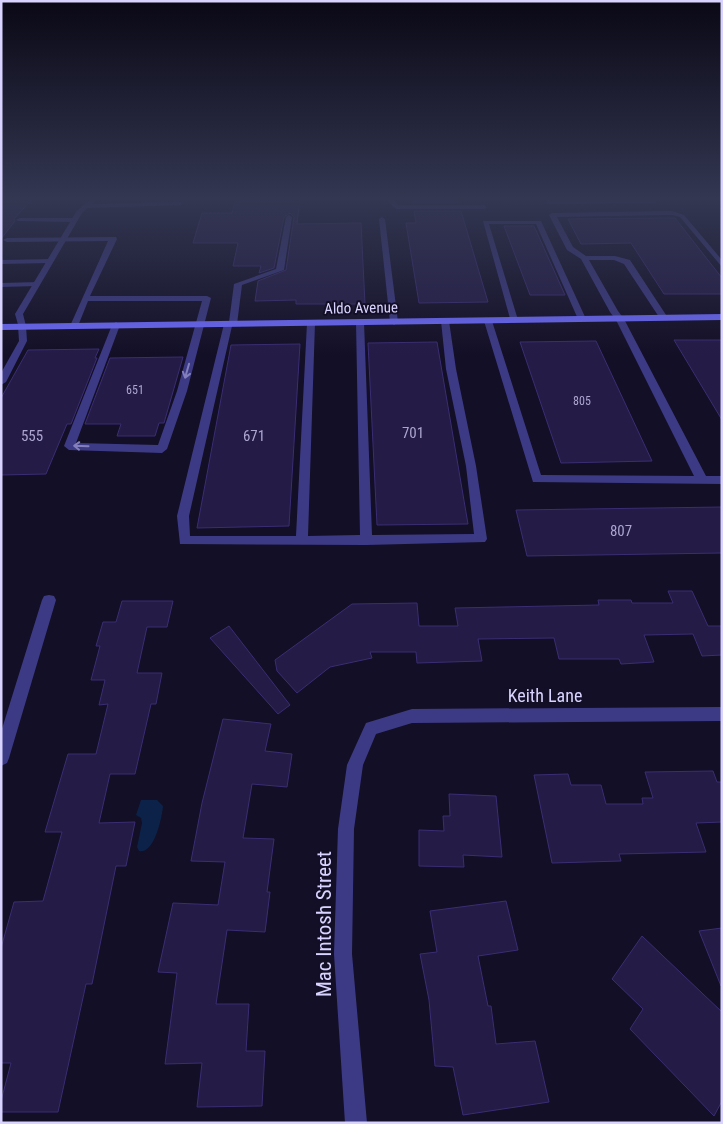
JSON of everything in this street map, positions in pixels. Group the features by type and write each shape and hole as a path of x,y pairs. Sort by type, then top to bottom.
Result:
{"street":[{"path":"1,382 24,341 19,314 57,250"},
{"path":"74,326 108,250"},
{"path":"283,250 280,270 238,284 183,516 184,542 481,539 471,466 451,369 445,321"},
{"path":"386,250 394,322"},
{"path":"493,250 514,320"},
{"path":"551,250 582,319"},
{"path":"573,250 584,258 614,312 620,319 702,480"},
{"path":"710,250 722,265"},
{"path":"584,258 615,258 627,262 664,318"},
{"path":"1,262 50,261"},
{"path":"1,285 36,284"},
{"path":"85,299 207,298 182,391 162,449 69,446 116,325"},
{"name":"Aldo Avenue","path":"1,327 722,318"},
{"path":"488,320 537,479 722,480"},
{"path":"360,322 366,540"},
{"path":"302,540 311,323"},
{"path":"2,756 49,600"},
{"name":"Keith Lane","path":"371,728 412,716 722,714"},
{"name":"Mac Intosh Street","path":"356,1123 342,954 346,829 355,765 371,728"}],"water":[{"path":"141,800 157,800 163,806 159,827 153,842 144,851 139,851 137,847 142,823 141,818 136,815"}],"building":[{"path":"236,250 277,250 274,268 259,273 261,266 233,266"},
{"path":"289,250 362,250 365,304 296,304 296,300 255,301 258,281 286,270"},
{"path":"410,250 473,250 488,302 419,303"},
{"path":"513,250 545,250 565,295 530,295"},
{"path":"636,250 700,250 722,278 722,294 664,294"},
{"path":"674,340 722,340 722,420"},
{"path":"596,341 652,461 561,463 520,342"},
{"path":"437,342 468,524 377,525 368,343"},
{"path":"300,344 289,526 197,528 231,345"},
{"path":"99,349 71,424 67,424 46,474 1,475 1,398 28,350"},
{"path":"183,357 164,423 159,423 155,436 117,436 121,424 85,424 110,358"},
{"path":"722,507 722,553 527,556 516,510"},
{"path":"668,591 692,591 708,626 722,626 722,655 702,656 693,634 644,635 654,662 621,664 619,659 559,659 554,638 478,639 482,661 417,663 416,652 370,652 372,658 330,667 297,693 277,671 275,660 352,604 417,603 419,626 458,626 455,608 599,605 598,600 631,600 632,603 673,603"},
{"path":"122,601 173,601 167,627 147,627 137,673 162,673 156,704 151,704 135,774 110,774 99,823 135,822 126,866 116,866 92,984 86,984 58,1112 1,1112 1,1101 11,1063 1,1063 1,948 14,902 43,901 62,832 45,832 68,754 96,754 108,704 99,705 105,680 91,680 100,646 96,646 103,622 116,622"},
{"path":"229,626 290,705 278,714 210,638"},
{"path":"223,719 271,724 265,751 292,754 287,787 252,784 243,838 274,839 267,892 270,892 265,932 227,930 216,1004 249,1004 246,1051 265,1051 262,1106 197,1107 202,1063 165,1064 177,973 158,972 173,903 218,905 225,862 191,861 202,803"},
{"path":"713,771 717,782 722,782 722,822 696,823 706,852 619,854 621,861 552,863 534,775 568,774 571,785 601,785 606,804 643,804 642,798 653,798 645,772"},
{"path":"449,794 496,796 502,857 463,855 464,867 419,866 419,830 444,831 443,816 450,816"},
{"path":"506,901 518,950 478,956 488,1006 491,1006 496,1044 535,1041 549,1102 463,1115 453,1067 435,1066 429,1000 420,954 437,952 430,911"},
{"path":"722,928 722,986 721,986 699,931"},
{"path":"642,936 722,1012 722,1101 714,1116 630,1029 643,1009 612,979"}]}
